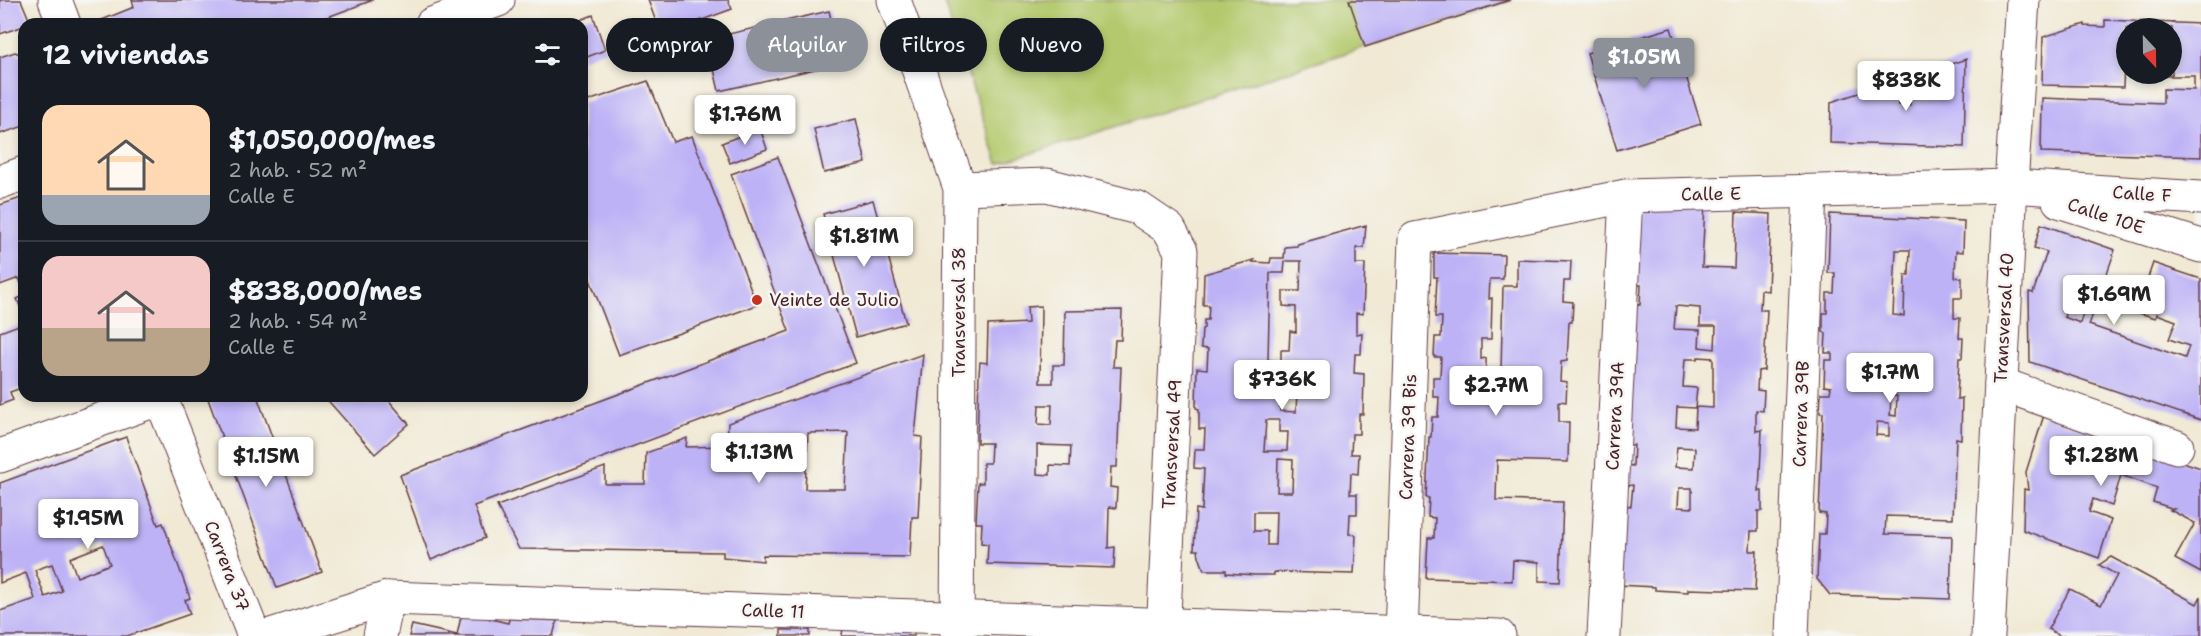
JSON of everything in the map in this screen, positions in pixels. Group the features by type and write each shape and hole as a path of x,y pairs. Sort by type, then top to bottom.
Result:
{"street":[{"path":"55,0 62,18"},
{"path":"448,18 498,0"},
{"name":"Transversal 38","path":"894,0 960,188 957,627"},
{"name":"Transversal 40","path":"1988,636 2023,0"},
{"path":"0,182 18,175"},
{"name":"Transversal 49","path":"960,188 1047,184 1138,208 1169,229 1181,252 1163,630"},
{"name":"Calle E","path":"1415,238 1626,196 2011,186"},
{"name":"Calle F","path":"2011,186 2201,198"},
{"name":"Calle 10E","path":"2011,186 2201,246"},
{"name":"Carrera 39B","path":"1792,636 1810,192"},
{"name":"Carrera 39A","path":"1604,636 1626,196"},
{"name":"Carrera 39 Bis","path":"1401,634 1415,238"},
{"path":"2001,384 2177,447"},
{"path":"0,456 146,402"},
{"name":"Carrera 37","path":"162,402 254,636"},
{"path":"380,636 388,598"},
{"name":"Calle 11","path":"268,636 388,598 957,627 1499,636"}],"green space":[{"path":"943,0 1512,0 998,164 967,72 987,72 987,18 949,18"}],"building":[{"path":"0,0 21,0 28,18 18,18 18,28 0,34"},
{"path":"132,0 373,0 325,18 107,18 134,7"},
{"path":"648,0 728,0 732,9 707,18 655,18"},
{"path":"1349,0 1510,0 1365,47"},
{"path":"829,11 831,18 798,18"},
{"path":"593,15 605,50 588,57 588,18 585,18"},
{"path":"2105,20 2116,20 2116,84 2123,84 2123,87 2042,85 2043,37 2085,24 2085,26 2105,27"},
{"path":"2182,23 2201,24 2201,157 2041,152 2042,98 2163,103 2163,89 2194,90 2194,76 2182,76"},
{"path":"1671,28 1701,124 1617,150 1587,53"},
{"path":"746,30 746,72 802,72 719,91 715,72 734,72 734,33"},
{"path":"15,52 18,53 18,128 0,134 0,57"},
{"path":"1966,59 1964,147 1830,143 1831,102 1898,80 1898,105 1910,105 1911,77"},
{"path":"648,81 673,142 692,136 757,305 619,355 588,275 588,101"},
{"path":"856,119 866,163 824,173 814,129"},
{"path":"760,128 767,149 730,163 722,143"},
{"path":"778,157 856,363 474,506 485,538 431,560 400,475 789,331 731,174"},
{"path":"18,199 18,278 0,285 0,205"},
{"path":"873,200 906,323 856,337 823,214"},
{"path":"1638,201 1705,204 1702,267 1734,268 1736,212 1771,214 1768,291 1761,290 1760,310 1767,310 1764,370 1758,371 1757,390 1764,391 1763,411 1756,410 1756,431 1762,430 1759,491 1762,491 1762,511 1758,511 1758,531 1751,531 1750,551 1757,551 1755,591 1688,589 1688,592 1618,585 1621,505 1631,506 1633,485 1625,486 1627,465 1633,466 1634,445 1627,445 1633,304 1640,305 1641,285 1634,285","holes":["1676,306 1700,308 1700,326 1716,326 1715,349 1699,347 1700,330 1674,329","1698,357 1713,358 1713,408 1696,407 1695,428 1676,427 1677,407 1695,408 1697,388 1683,387 1685,359 1698,359","1677,447 1695,448 1694,468 1675,467","1679,488 1692,488 1692,508 1678,507"]},
{"path":"1830,214 1964,221 1963,252 1956,251 1955,277 1962,278 1962,298 1954,298 1954,318 1960,318 1959,338 1963,338 1962,358 1959,358 1957,399 1962,398 1961,439 1956,438 1953,518 1886,516 1885,534 1952,536 1950,599 1830,595 1817,579 1819,534 1825,534 1826,514 1819,513 1823,413 1820,413 1821,393 1830,393 1831,387 1824,386 1825,360 1832,360 1832,353 1825,353 1826,333 1823,332 1823,313 1827,313 1827,293 1834,293 1835,273 1828,273","holes":["1896,250 1910,250 1909,275 1905,275 1904,316 1893,315","1891,396 1897,396 1896,416 1890,415","1877,422 1889,423 1889,436 1876,435"]},
{"path":"2041,224 2115,250 2089,325 2185,358 2189,346 2169,339 2176,321 2157,314 2156,318 2136,312 2153,263 2201,279 2201,420 2030,362 2029,292 2033,293 2047,252 2034,248","holes":["2068,305 2084,310 2080,323 2064,317"]},
{"path":"1366,225 1364,248 1356,248 1356,264 1365,264 1363,314 1356,313 1356,334 1362,333 1361,354 1355,354 1354,373 1364,374 1363,414 1359,414 1359,434 1352,434 1351,454 1359,454 1358,474 1351,473 1350,494 1357,494 1357,514 1350,514 1349,534 1356,535 1354,574 1274,572 1274,575 1255,575 1226,573 1226,570 1204,570 1198,550 1194,550 1196,509 1202,510 1204,469 1194,468 1195,449 1204,449 1205,429 1199,429 1199,409 1196,408 1197,368 1207,369 1208,349 1201,348 1202,329 1204,320 1208,320 1209,305 1203,305 1204,274 1254,260 1253,262 1270,263 1271,258 1284,258 1285,247","holes":["1285,261 1301,261 1300,291 1283,291 1283,306 1296,307 1296,332 1290,331 1289,350 1281,350 1281,361 1268,360 1270,273 1284,273","1267,371 1281,371 1280,392 1297,392 1296,412 1280,411 1280,398 1266,398","1266,420 1279,420 1279,432 1288,432 1287,451 1264,451","1278,459 1293,460 1292,492 1277,492","1254,512 1276,512 1275,545 1267,545 1267,531 1254,531"]},
{"path":"1434,253 1504,255 1503,279 1490,279 1491,339 1481,339 1481,359 1486,358 1486,370 1501,371 1503,286 1517,286 1517,259 1571,261 1570,281 1564,281 1563,301 1573,302 1572,322 1569,322 1567,361 1561,362 1560,381 1567,382 1566,402 1559,401 1559,422 1569,422 1568,462 1497,460 1496,500 1563,502 1560,582 1539,581 1539,562 1513,560 1512,581 1426,578 1428,538 1434,538 1435,518 1428,517 1429,498 1426,498 1429,437 1431,437 1432,417 1438,417 1439,397 1433,397 1433,377 1440,377 1441,357 1434,357 1435,337 1441,337 1442,317 1435,317 1437,277 1434,277"},
{"path":"1041,306 1040,383 1053,383 1053,365 1064,365 1065,311 1122,310 1121,340 1115,340 1113,367 1121,367 1117,467 1111,467 1110,487 1117,488 1116,508 1109,507 1108,548 1115,547 1114,568 987,564 988,544 981,543 982,523 976,523 978,483 983,483 983,463 990,463 991,443 977,443 980,362 987,363 988,325 1028,323 1027,307","holes":["1039,405 1052,405 1051,425 1038,424","1037,445 1071,446 1070,466 1050,465 1050,475 1037,474"]},
{"path":"18,325 18,389 10,392 13,400 0,405 0,332"},
{"path":"923,354 915,436 922,437 918,517 912,517 910,557 763,555 763,561 723,557 723,552 519,549 497,506 605,467 605,484 645,484 646,453 687,438 686,447 727,446 728,423","holes":["848,432 845,489 805,489 808,433"]},
{"path":"209,402 259,402 322,572 277,588"},
{"path":"329,402 390,402 409,424 375,454"},
{"path":"2044,415 2201,468 2201,573 2175,559 2195,523 2170,510 2174,509 2153,502 2157,488 2121,475 2112,506 2093,499 2089,512 2111,520 2099,558 2023,530 2024,489 2028,490 2026,472"},
{"path":"126,437 158,525 163,523 190,598 185,600 190,614 127,636 0,636 0,611 35,599 26,573 0,583 0,483","holes":["103,545 110,564 77,577 70,558","52,564 62,591 45,597 35,570"]},
{"path":"2111,557 2197,604 2201,596 2201,636 2060,636 2048,629 2070,589 2101,605 2117,575 2099,565"},
{"path":"462,612 508,623 511,612 558,616 553,636 409,636 412,625 457,635"},
{"path":"843,626 915,627 914,636 842,636"},
{"path":"781,630 810,630 810,636 781,636"}],"place":[{"name":"Veinte de Julio","path":"757,300"}]}
